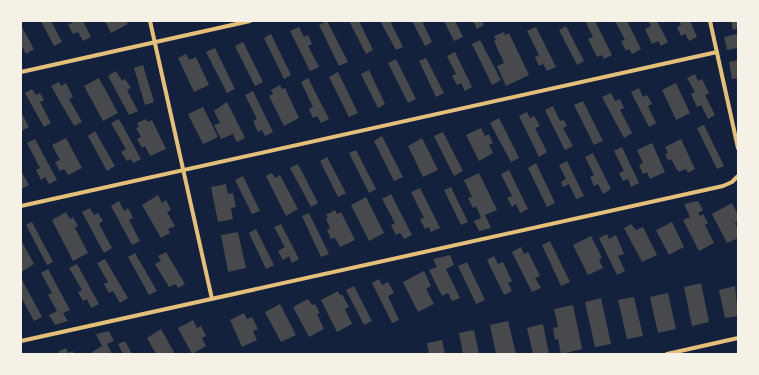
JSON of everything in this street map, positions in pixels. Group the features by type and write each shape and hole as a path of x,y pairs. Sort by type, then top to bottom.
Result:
{"street":[{"path":"150,21 212,299"},
{"path":"21,72 250,21"},
{"path":"710,21 738,148"},
{"path":"21,206 717,52"},
{"path":"21,341 723,186 732,182 738,176"},
{"path":"667,354 738,338"}],"building":[{"path":"41,21 51,21 62,42 54,46"},
{"path":"71,21 83,21 91,37 83,41 78,32 73,34 68,25 72,23"},
{"path":"105,21 126,21 128,24 111,33"},
{"path":"327,21 348,62 339,66 319,25"},
{"path":"349,21 359,21 373,50 366,54"},
{"path":"380,21 390,21 403,47 396,50"},
{"path":"412,21 422,21 432,42 425,46"},
{"path":"444,21 455,21 463,37 454,41"},
{"path":"473,21 482,21 484,25 477,29"},
{"path":"595,21 612,55 604,59 602,55 597,57 588,39 593,37 586,23"},
{"path":"615,21 627,21 641,49 632,54 629,49 626,51 621,41 625,40"},
{"path":"648,21 657,21 668,42 661,46 658,41 652,44 645,29 651,26"},
{"path":"679,21 690,21 697,37 689,41 685,34 681,36 677,27 681,25"},
{"path":"731,21 738,21 738,28 733,30"},
{"path":"21,25 34,49 26,54 21,45"},
{"path":"566,26 584,61 577,65 559,30"},
{"path":"299,27 304,37 308,35 312,44 308,46 319,67 310,71 290,31"},
{"path":"536,27 556,67 547,71 543,64 539,66 535,57 539,55 527,31"},
{"path":"504,32 505,35 509,33 529,75 506,86 497,66 504,63 494,41 496,40 494,36"},
{"path":"271,34 291,75 284,79 264,38"},
{"path":"737,34 738,52 737,48 727,50 724,37"},
{"path":"480,40 501,80 492,85 472,44"},
{"path":"243,42 263,82 255,86 235,46"},
{"path":"215,48 235,89 227,93 206,52"},
{"path":"455,52 472,87 465,91 461,83 457,85 452,76 456,74 447,56"},
{"path":"186,54 189,60 196,57 209,85 194,92 178,58"},
{"path":"426,58 444,93 436,97 419,61"},
{"path":"396,59 416,99 408,103 388,63"},
{"path":"738,60 738,78 732,79 729,62"},
{"path":"143,65 154,102 145,105 134,68"},
{"path":"369,70 385,104 378,108 361,74"},
{"path":"116,71 122,81 125,79 131,88 127,90 138,111 129,115 108,76"},
{"path":"338,72 358,113 349,117 329,77"},
{"path":"695,74 698,81 702,79 709,93 705,95 715,115 708,119 701,105 697,107 691,94 695,92 687,78"},
{"path":"99,78 118,113 103,121 84,86"},
{"path":"308,78 329,119 321,123 317,116 313,118 309,109 313,107 301,82"},
{"path":"59,82 61,86 66,83 73,97 69,99 82,122 74,126 51,86"},
{"path":"676,83 690,113 676,120 662,90"},
{"path":"280,85 282,89 285,88 299,118 284,126 269,96 273,94 271,90"},
{"path":"639,88 643,97 647,95 652,104 648,106 656,123 649,127 631,92"},
{"path":"32,89 36,95 40,93 44,100 40,102 51,123 44,127 25,93"},
{"path":"253,91 273,132 265,136 262,130 258,132 253,121 257,119 245,95"},
{"path":"611,93 615,101 620,99 624,108 620,110 632,133 624,138 602,97"},
{"path":"583,101 603,141 594,145 574,105"},
{"path":"227,102 245,138 237,142 233,134 221,139 214,125 220,123 214,111"},
{"path":"553,106 560,121 564,120 567,126 563,128 573,146 565,150 545,110"},
{"path":"203,107 218,137 203,144 188,114"},
{"path":"21,112 29,127 21,131"},
{"path":"527,112 530,118 534,116 540,126 535,128 547,152 539,157 519,116"},
{"path":"499,118 519,158 511,162 490,123"},
{"path":"119,119 141,159 133,163 131,159 127,161 121,152 126,149 111,123"},
{"path":"146,119 148,122 152,120 166,149 150,156 145,146 142,148 137,139 141,137 136,128 139,127 137,123"},
{"path":"704,125 724,166 717,169 697,128"},
{"path":"481,128 485,136 489,134 493,143 489,145 493,153 479,161 466,135"},
{"path":"95,131 115,166 107,171 88,136"},
{"path":"443,132 463,171 454,176 434,136"},
{"path":"382,136 403,177 394,181 374,141"},
{"path":"66,138 82,168 68,175 64,169 60,171 55,162 60,160 52,145"},
{"path":"422,138 438,170 423,177 408,146"},
{"path":"35,139 57,180 49,184 45,177 41,180 36,170 40,168 27,143"},
{"path":"681,139 695,169 688,173 686,169 679,172 671,159 668,161 665,154 668,153 665,147"},
{"path":"652,143 665,172 650,179 647,172 643,174 639,165 643,163 637,150"},
{"path":"622,147 639,183 631,187 628,179 623,181 619,173 624,171 614,151"},
{"path":"356,150 376,189 369,193 349,153"},
{"path":"593,153 611,189 603,194 598,184 594,186 590,177 594,175 585,157"},
{"path":"327,157 346,193 338,197 320,161"},
{"path":"567,161 584,196 576,199 569,184 563,187 561,182 566,179 559,165"},
{"path":"536,163 555,203 547,207 528,168"},
{"path":"298,164 318,203 311,207 290,168"},
{"path":"509,170 528,209 520,213 516,204 512,207 507,198 512,196 501,174"},
{"path":"21,171 29,185 21,189"},
{"path":"272,173 275,178 280,175 298,209 286,216 266,176"},
{"path":"479,173 497,210 485,215 491,228 479,231 474,221 481,218 476,206 473,208 468,198 472,197 464,180"},
{"path":"243,176 260,211 252,214 235,180"},
{"path":"226,184 228,194 233,193 236,207 231,208 233,219 218,222 211,187"},
{"path":"451,187 468,222 461,225 444,190"},
{"path":"420,188 440,228 431,232 429,227 425,229 420,219 424,218 411,192"},
{"path":"391,194 412,235 404,239 400,233 396,235 391,225 395,223 382,199"},
{"path":"158,195 162,203 166,200 171,210 167,212 175,226 168,229 170,233 161,238 142,205"},
{"path":"366,197 384,233 369,241 351,205"},
{"path":"119,201 124,211 128,208 133,218 129,220 140,241 132,245 111,206"},
{"path":"698,201 703,210 698,213 700,216 703,214 708,223 705,225 714,243 699,251 683,220 690,217 684,204"},
{"path":"732,203 738,215 738,221 735,223 738,229 738,238 727,243 712,214"},
{"path":"90,208 94,215 98,213 103,221 99,224 112,248 104,253 82,212"},
{"path":"335,210 337,214 341,212 355,240 340,247 335,238 331,239 327,230 330,228 326,215"},
{"path":"66,212 70,219 73,217 78,226 75,228 88,253 73,261 52,220"},
{"path":"309,213 329,254 321,257 302,216"},
{"path":"32,222 53,262 47,265 26,225"},
{"path":"672,222 684,247 669,255 656,230"},
{"path":"281,224 299,259 292,263 289,256 283,260 278,251 285,247 274,227"},
{"path":"631,224 636,230 643,227 657,255 642,262 624,228"},
{"path":"256,229 274,265 266,269 249,233"},
{"path":"238,232 246,268 228,272 221,235"},
{"path":"607,234 609,239 616,235 624,254 618,256 625,271 617,275 599,238"},
{"path":"591,236 602,258 599,260 603,268 588,275 573,245"},
{"path":"21,240 34,264 21,272"},
{"path":"550,241 570,282 561,286 542,245"},
{"path":"521,247 524,254 528,252 540,276 535,278 541,288 532,292 512,252"},
{"path":"166,252 185,284 178,288 176,284 169,287 155,264 161,261 158,256"},
{"path":"135,253 157,291 149,295 128,257"},
{"path":"450,255 454,265 446,269 460,298 452,301 448,293 442,296 429,270 437,267 433,259"},
{"path":"494,256 498,264 503,262 512,281 508,283 512,291 504,295 487,260"},
{"path":"105,259 128,298 120,303 113,291 109,293 104,284 108,282 97,263"},
{"path":"467,262 485,300 476,304 458,266"},
{"path":"77,264 99,304 91,308 87,299 83,301 78,292 82,290 69,268"},
{"path":"48,269 70,310 63,313 68,321 55,325 49,315 57,311 48,295 52,293 41,273"},
{"path":"424,271 431,286 426,289 434,304 418,312 403,282"},
{"path":"21,278 42,317 34,321 21,297"},
{"path":"379,279 382,285 388,282 394,293 388,296 399,320 392,323 372,283"},
{"path":"701,283 709,322 692,326 684,287"},
{"path":"354,286 372,321 364,325 346,290"},
{"path":"735,286 738,316 725,318 719,290"},
{"path":"338,291 340,295 342,294 349,307 345,309 352,324 337,332 321,300"},
{"path":"668,293 676,329 658,333 650,297"},
{"path":"634,297 643,336 627,339 618,300"},
{"path":"601,298 611,344 595,347 585,302"},
{"path":"308,299 312,305 315,304 320,313 317,314 324,329 309,337 293,307"},
{"path":"280,304 296,335 281,342 265,312"},
{"path":"573,305 582,349 561,354 558,339 555,340 553,328 558,327 554,309"},
{"path":"244,313 247,319 252,317 258,329 253,331 257,340 242,347 230,320"},
{"path":"193,320 197,328 201,326 206,336 202,338 206,346 192,354 178,328"},
{"path":"508,321 516,354 496,354 490,325"},
{"path":"543,324 549,354 533,354 527,328"},
{"path":"161,329 175,354 156,354 147,338"},
{"path":"474,330 479,354 463,354 459,333"},
{"path":"109,331 114,341 107,344 112,354 93,354 92,352 102,346 96,334"},
{"path":"442,340 445,354 429,354 427,343"},
{"path":"125,341 132,354 123,354 118,344"},
{"path":"66,348 68,353 73,351 74,354 59,354 58,352"}]}
